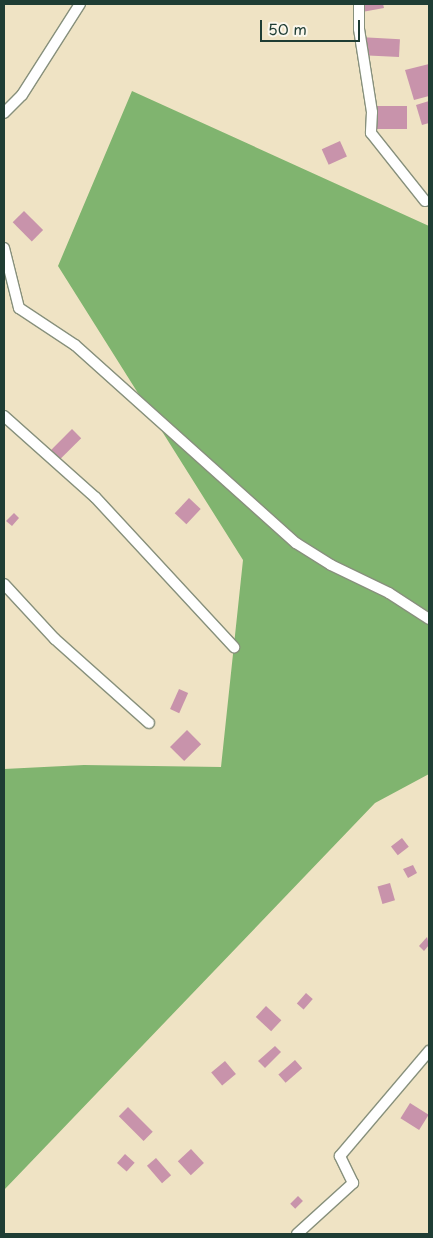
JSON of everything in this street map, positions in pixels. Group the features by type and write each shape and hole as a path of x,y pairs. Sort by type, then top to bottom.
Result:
{"street":[{"path":"4,113 22,95 80,4"},
{"path":"359,4 359,29 372,112 371,133 425,201"},
{"path":"4,248 19,308 76,345 296,543 331,565 388,593 429,619"},
{"path":"4,416 95,498 234,648"},
{"path":"4,584 55,639 149,722"},
{"path":"297,1234 353,1183 340,1156 429,1051"}],"green space":[{"path":"132,91 429,226 429,774 375,803 4,1190 4,769 84,765 221,767 243,560 58,266"}],"building":[{"path":"361,4 383,4 384,8 362,12"},
{"path":"359,37 400,39 399,57 358,55"},
{"path":"429,64 429,96 414,100 405,70"},
{"path":"429,101 429,123 422,125 416,105"},
{"path":"374,106 407,106 407,129 374,129"},
{"path":"340,141 347,157 329,165 322,149"},
{"path":"24,211 43,230 32,241 13,222"},
{"path":"72,429 81,438 59,461 49,452"},
{"path":"189,498 201,509 186,524 175,513"},
{"path":"14,513 19,518 12,526 6,521"},
{"path":"179,689 188,693 179,713 170,709"},
{"path":"187,730 201,744 184,761 170,747"},
{"path":"402,838 409,847 398,855 391,847"},
{"path":"413,865 417,873 408,878 403,869"},
{"path":"390,883 395,900 382,904 378,887"},
{"path":"427,937 429,945 424,951 419,946"},
{"path":"306,993 313,999 304,1009 297,1004"},
{"path":"266,1006 281,1020 271,1031 256,1017"},
{"path":"275,1046 281,1052 265,1068 258,1061"},
{"path":"295,1060 302,1068 286,1083 278,1074"},
{"path":"225,1061 236,1074 222,1086 211,1073"},
{"path":"410,1103 429,1115 419,1130 400,1118"},
{"path":"128,1107 153,1132 144,1141 119,1116"},
{"path":"191,1149 204,1163 191,1175 178,1161"},
{"path":"125,1154 135,1163 127,1172 117,1163"},
{"path":"156,1158 171,1175 162,1183 147,1166"},
{"path":"298,1196 303,1201 295,1209 290,1204"}]}
